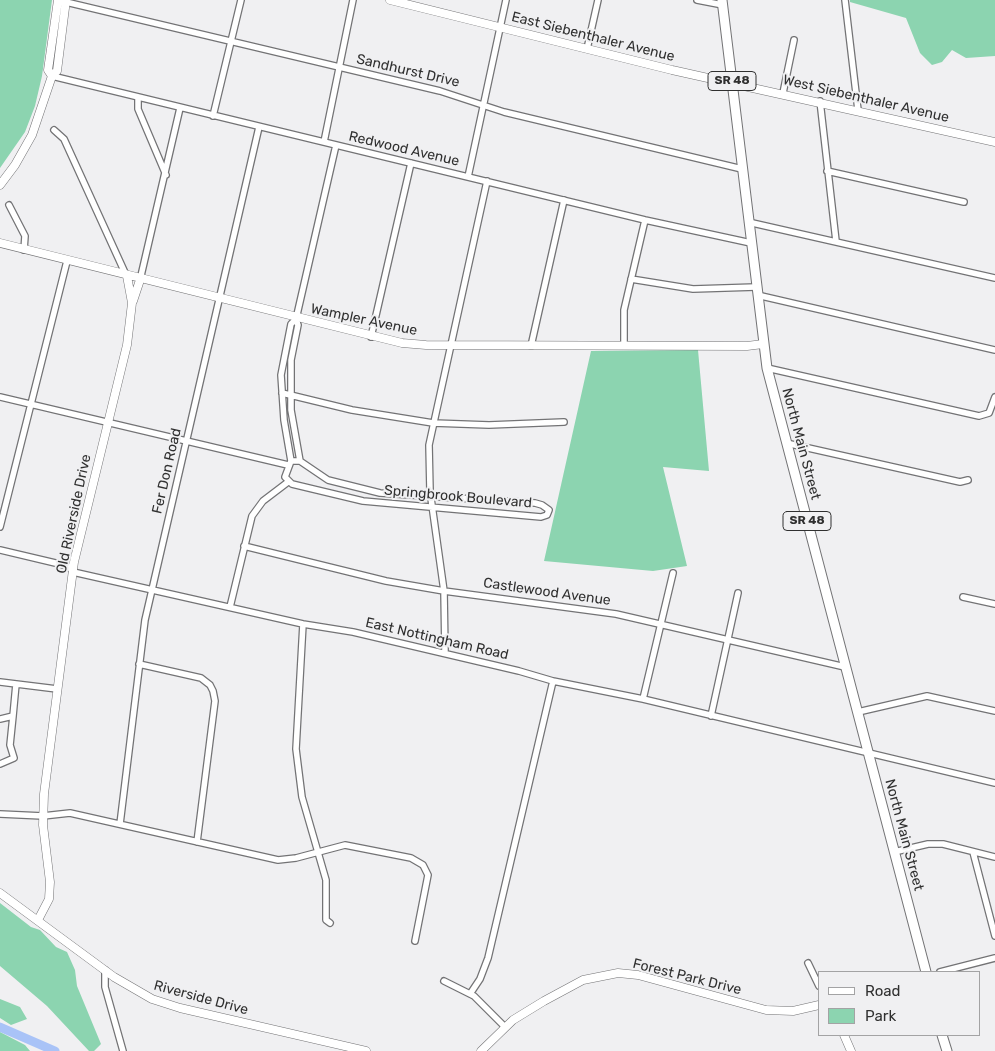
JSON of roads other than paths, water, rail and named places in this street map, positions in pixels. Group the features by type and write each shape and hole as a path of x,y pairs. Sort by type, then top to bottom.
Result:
{"main road":[{"name":"North Main Street","path":"722,3 767,368 926,971"},
{"path":"942,1036 947,1051"}],"street":[{"path":"214,116 241,0"},
{"path":"324,142 353,0"},
{"name":"East Siebenthaler Avenue","path":"390,0 587,49 732,82"},
{"path":"468,177 506,0"},
{"path":"587,49 598,0"},
{"path":"697,0 722,3"},
{"path":"845,0 858,110"},
{"path":"0,185 15,165 32,135 52,76 57,71 64,1"},
{"name":"Sandhurst Drive","path":"64,1 462,96 483,106 742,169"},
{"path":"782,93 794,40"},
{"name":"Redwood Avenue","path":"52,76 645,220 751,243"},
{"name":"West Siebenthaler Avenue","path":"732,82 995,142"},
{"path":"138,98 138,109 166,175"},
{"path":"820,101 836,241"},
{"path":"132,303 140,280 166,175 180,108"},
{"name":"Fer Don Road","path":"120,824 145,620 259,127"},
{"name":"Old Riverside Drive","path":"38,920 48,905 50,889 44,847 44,794 74,562 127,344 132,303 127,276 64,139 54,130"},
{"path":"0,397 289,463 300,461 290,394 290,360 298,325 296,319 336,145"},
{"path":"371,337 412,163"},
{"path":"827,171 964,202"},
{"path":"445,653 444,591 431,497 428,460 433,423 487,182"},
{"path":"531,346 564,200"},
{"path":"10,205 25,236 24,250"},
{"path":"624,345 624,310 645,220"},
{"path":"748,222 995,278"},
{"name":"Wampler Avenue","path":"0,243 296,319 413,345 748,346 763,344"},
{"path":"0,527 67,261"},
{"path":"631,279 693,289 756,291 995,350"},
{"path":"230,607 250,523 257,508 288,482 285,477 289,463 282,393 283,358 291,324 296,319"},
{"path":"767,368 979,416 989,413 995,397"},
{"path":"282,393 352,410 433,423 497,425 564,422"},
{"path":"786,443 960,482 968,480"},
{"name":"Springbrook Boulevard","path":"288,482 362,501 541,517 547,515 550,510 535,503 380,493 328,480 300,461"},
{"name":"Castlewood Avenue","path":"244,546 341,571 444,591 587,609 661,624 728,642 845,667"},
{"name":"East Nottingham Road","path":"0,550 68,566 73,572 303,624 354,632 553,681 643,699 995,783"},
{"path":"643,699 673,573"},
{"path":"711,716 738,593"},
{"path":"963,597 995,604"},
{"path":"303,624 296,749 302,797 326,880 326,920 330,923"},
{"path":"139,664 201,678 210,685 213,691 215,700 197,842"},
{"path":"470,994 480,979 488,958 553,681"},
{"path":"0,682 57,689"},
{"path":"0,764 14,758 10,745 16,684"},
{"path":"858,712 927,696 995,711"},
{"path":"0,719 13,716"},
{"path":"0,814 43,816 70,813 278,860 296,858 332,847 353,845 411,858 424,867 428,882 415,941"},
{"path":"894,852 932,844 995,857"},
{"path":"973,852 995,936"},
{"name":"Riverside Drive","path":"0,893 141,994 169,1005 366,1051"},
{"path":"944,971 995,958"},
{"path":"808,963 818,984"},
{"path":"105,970 105,987 123,1051"},
{"name":"Forest Park Drive","path":"481,1051 505,1027 528,1010 583,980 618,972 638,975 766,1010 793,1011 818,1005"},
{"path":"444,981 470,994 505,1027"},
{"path":"844,1036 851,1051"}],"waterway":[{"path":"0,1027 55,1051"}]}
